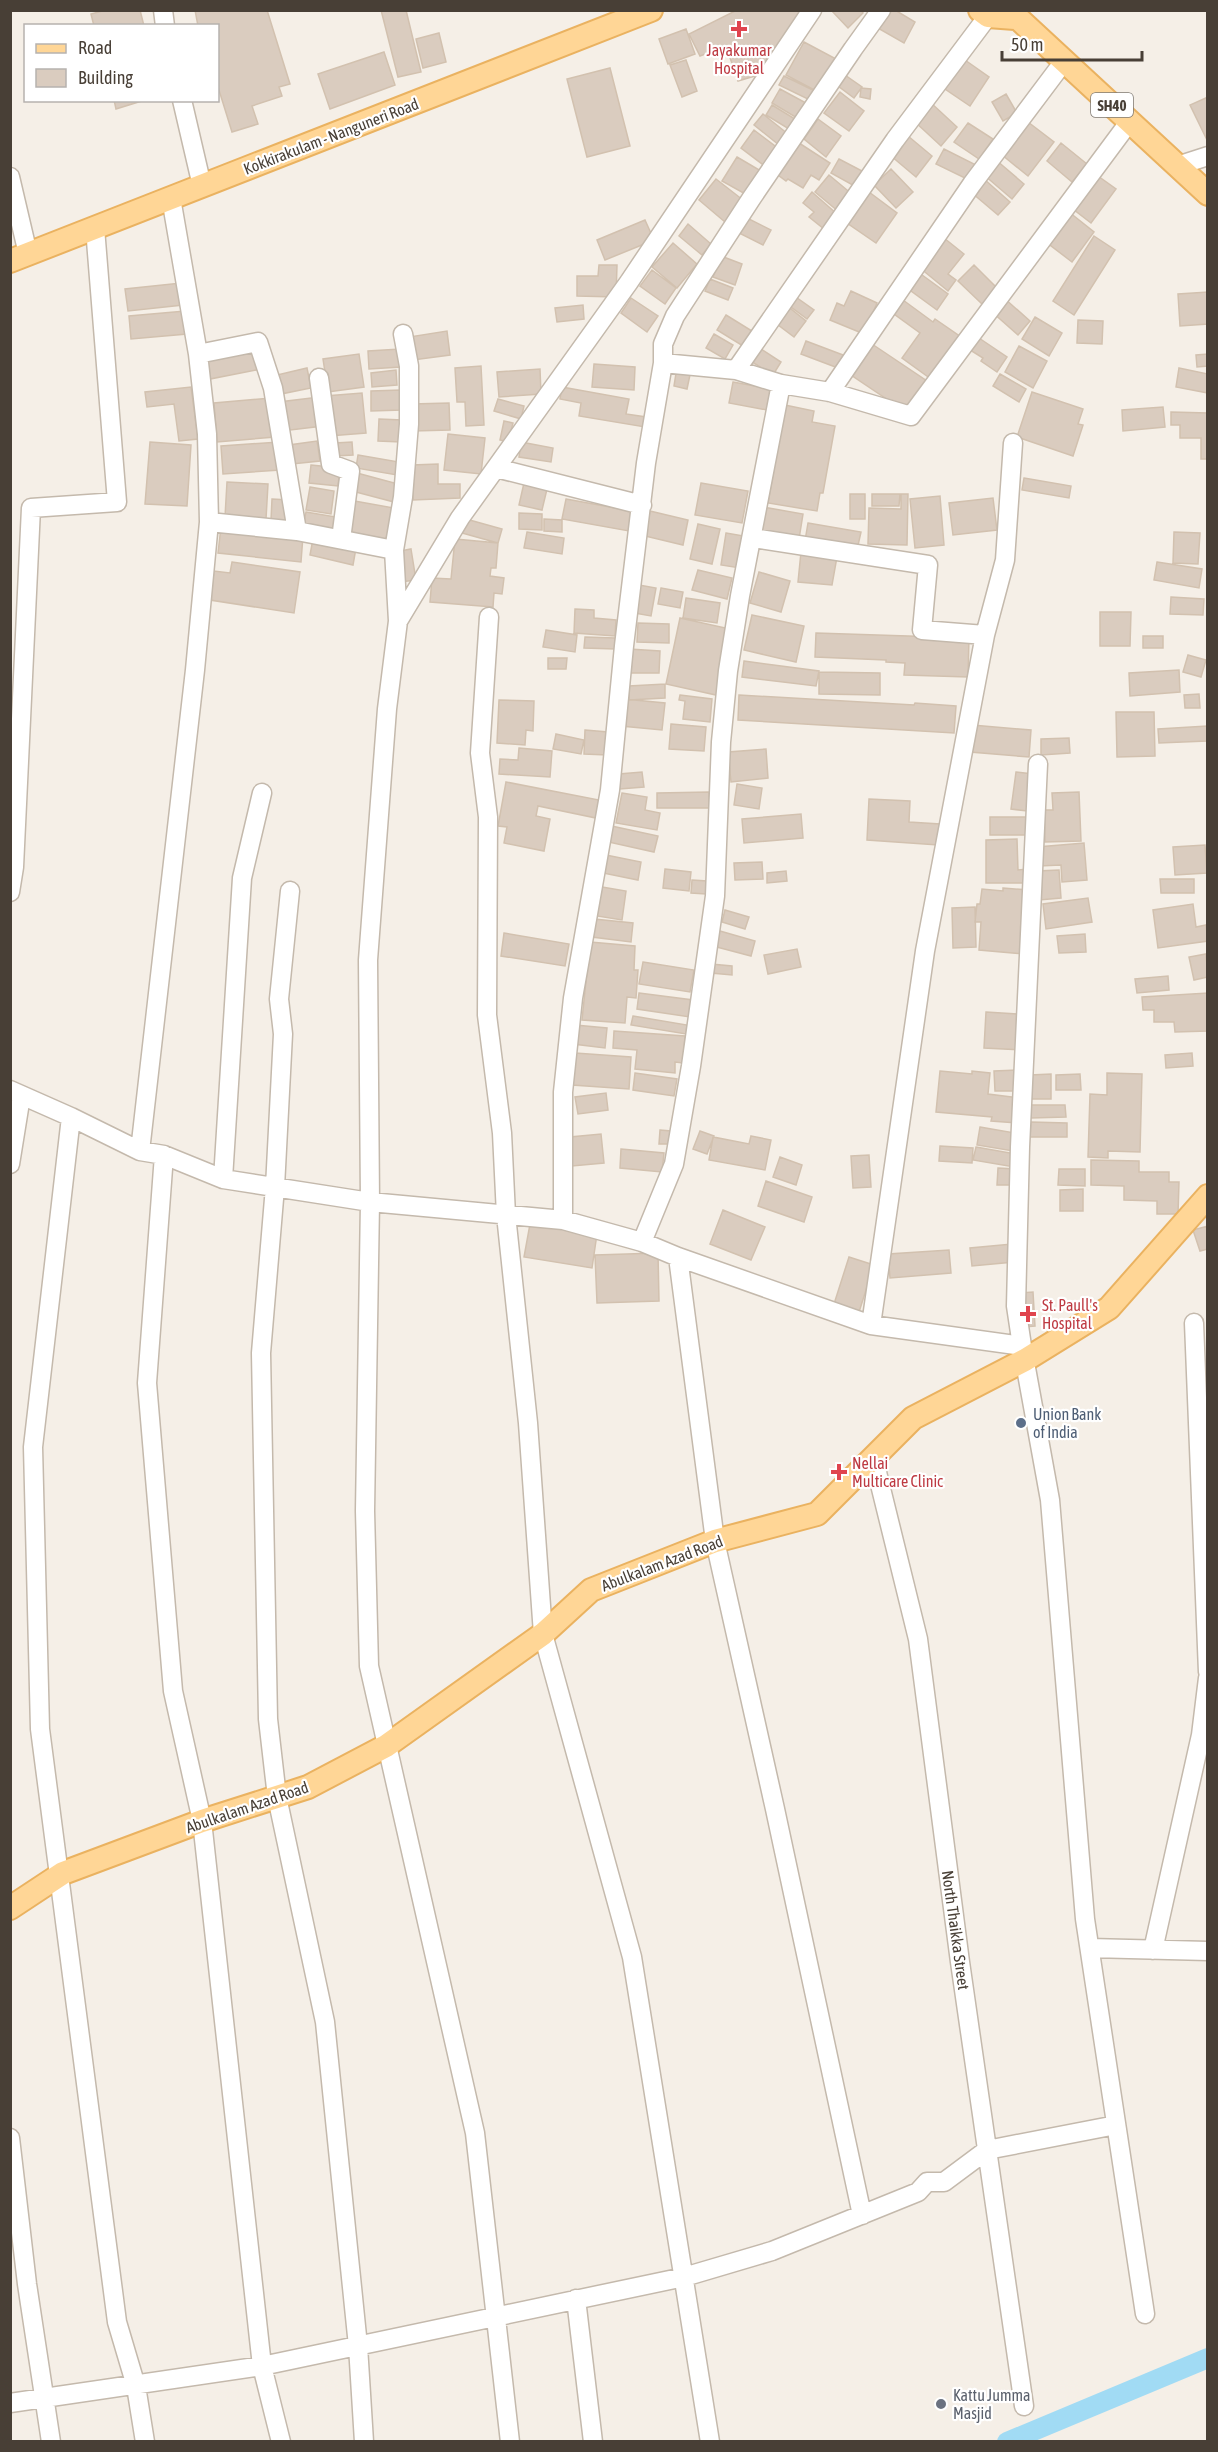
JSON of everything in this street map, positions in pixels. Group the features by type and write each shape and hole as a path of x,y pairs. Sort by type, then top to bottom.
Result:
{"main road":[{"name":"Kokkirakulam - Nanguneri Road","path":"19,258 651,10"},
{"name":"SH40","path":"998,14 1065,60 1208,194"},
{"name":"Abulkalam Azad Road","path":"10,1908 59,1876 202,1821 308,1787 386,1746 543,1634 591,1590 715,1541 817,1514 913,1418 1023,1353 1109,1308 1208,1196"}],"street":[{"path":"398,621 460,518 629,282 812,10"},
{"path":"563,1220 563,1092 573,998 610,790 624,646 646,464 663,363 663,344 675,316 757,189 882,10"},
{"path":"736,370 895,140 998,14"},
{"path":"830,392 972,184 1065,60"},
{"path":"182,102 202,186"},
{"path":"663,363 736,370 781,384 830,392 911,416 1130,122"},
{"path":"1177,166 1208,156"},
{"path":"10,177 19,258"},
{"path":"140,1152 195,670 209,522 207,434 198,354 171,198"},
{"path":"10,892 14,867 31,508 117,502 94,228"},
{"path":"404,334 409,366 409,424 403,497 394,550 398,621 387,709 368,960 370,1202 365,1512 369,1666 475,2133 510,2442"},
{"path":"198,354 258,342 273,388 297,531"},
{"path":"319,378 332,464 350,471 341,539"},
{"path":"642,1242 674,1164 691,1065 715,896 721,742 728,670 781,384"},
{"path":"871,1325 925,951 985,635 1005,560 1012,443"},
{"path":"496,468 642,505"},
{"path":"209,522 297,531 394,550"},
{"path":"753,538 928,565 922,630 985,635"},
{"path":"489,617 480,753 488,817 487,1015 502,1133 506,1215 528,1424 543,1634 632,1957 710,2442"},
{"path":"1038,764 1020,1147 1016,1306 1050,1500 1085,1919 1145,2314"},
{"path":"223,1179 242,878 262,793"},
{"path":"290,891 279,999 283,1034 275,1187 261,1353 268,1719 277,1797 325,2022 358,2346 364,2442"},
{"path":"10,1164 16,1093 71,1117 140,1152 164,1155 223,1179 370,1202 563,1220 642,1242 678,1257 871,1325 1023,1353"},
{"path":"71,1117 33,1447 40,1729 117,2322 136,2386 145,2442"},
{"path":"164,1155 147,1383 173,1691 202,1821 262,2366 281,2442"},
{"path":"678,1257 715,1541 862,2215"},
{"path":"1194,1323 1208,1672"},
{"name":"North Thaikka Street","path":"873,1456 918,1639 1024,2406"},
{"path":"1153,1950 1202,1735 1208,1678"},
{"path":"1090,1948 1208,1951"},
{"path":"10,2403 262,2366 684,2277 772,2252 918,2192 927,2182 944,2182 987,2150 1116,2125"},
{"path":"10,2138 27,2284 51,2442"},
{"path":"576,2299 593,2442"}],"building":[{"path":"106,10 140,10 144,24 94,24 91,14"},
{"path":"195,10 267,10 290,84 279,87 282,96 252,106 258,124 232,132 219,90 219,24 198,24"},
{"path":"381,10 406,10 421,72 398,77"},
{"path":"737,10 803,10 758,75 738,81 726,46 700,56 689,34"},
{"path":"831,10 861,10 863,13 848,28"},
{"path":"885,10 895,10 915,22 904,43 876,27"},
{"path":"686,29 695,54 668,64 659,39"},
{"path":"439,33 446,62 423,68 416,39"},
{"path":"804,42 838,60 820,93 786,75"},
{"path":"384,52 395,85 330,109 318,74"},
{"path":"686,60 697,91 682,97 670,65"},
{"path":"965,60 989,77 970,106 945,89"},
{"path":"610,68 630,146 587,157 567,79"},
{"path":"845,75 862,87 854,98 838,86"},
{"path":"784,76 817,92 812,101 779,85"},
{"path":"861,88 871,89 870,99 860,97"},
{"path":"780,89 806,103 797,118 772,103"},
{"path":"840,92 864,111 849,131 824,113"},
{"path":"1006,94 1017,113 1003,121 992,102"},
{"path":"1208,97 1208,142 1190,105"},
{"path":"114,102 139,102 116,109"},
{"path":"930,102 957,127 941,146 914,121"},
{"path":"772,105 795,119 789,129 766,115"},
{"path":"763,114 788,134 779,145 754,125"},
{"path":"818,119 841,136 826,157 804,139"},
{"path":"1028,122 1054,142 1028,176 1002,155"},
{"path":"968,123 993,139 979,159 954,142"},
{"path":"754,130 779,149 766,167 741,148"},
{"path":"908,136 932,156 916,177 891,156"},
{"path":"799,143 830,163 819,180 811,175 803,188 778,175"},
{"path":"1061,143 1087,164 1072,182 1047,161"},
{"path":"944,149 976,165 969,180 936,164"},
{"path":"737,157 761,171 747,195 722,181"},
{"path":"839,159 866,173 858,188 831,173"},
{"path":"996,160 1024,184 1012,199 984,175"},
{"path":"891,169 913,192 896,208 874,185"},
{"path":"829,175 853,195 839,212 815,192"},
{"path":"1098,176 1116,189 1091,223 1073,209"},
{"path":"716,179 743,200 725,222 699,200"},
{"path":"984,179 1010,202 998,215 972,193"},
{"path":"812,192 837,214 824,229 809,217 814,212 803,203"},
{"path":"869,192 897,213 876,243 847,223"},
{"path":"1069,212 1094,232 1072,262 1046,242"},
{"path":"745,217 771,230 763,245 737,232"},
{"path":"645,220 654,240 605,260 597,240"},
{"path":"688,224 711,244 702,255 679,236"},
{"path":"1094,236 1115,250 1074,315 1053,301"},
{"path":"944,238 964,254 948,274 956,280 948,291 920,268"},
{"path":"673,243 697,264 677,288 652,267"},
{"path":"721,256 742,264 735,285 713,277"},
{"path":"599,265 617,265 616,297 577,296 577,276 598,276"},
{"path":"974,265 998,289 982,304 958,281"},
{"path":"652,270 676,288 665,304 640,286"},
{"path":"918,272 948,294 937,310 907,288"},
{"path":"710,279 733,288 728,300 705,291"},
{"path":"181,283 183,305 128,311 125,289"},
{"path":"851,291 877,303 864,334 830,320 837,303 844,306"},
{"path":"1208,292 1208,324 1180,326 1178,294"},
{"path":"793,295 814,310 807,319 787,304"},
{"path":"631,298 658,316 647,332 621,313"},
{"path":"1004,298 1030,321 1018,335 992,312"},
{"path":"903,300 933,322 935,319 961,337 931,379 902,358 920,333 894,314"},
{"path":"583,305 584,319 557,322 555,308"},
{"path":"786,305 806,321 794,337 773,321"},
{"path":"185,311 187,334 131,339 129,316"},
{"path":"726,315 752,331 743,346 717,330"},
{"path":"1035,317 1062,333 1049,356 1022,339"},
{"path":"1078,320 1103,321 1102,344 1077,343"},
{"path":"447,331 450,355 413,360 409,337"},
{"path":"714,334 733,345 725,359 706,348"},
{"path":"976,336 1007,357 997,372 981,361 983,358 967,348"},
{"path":"806,341 843,355 838,368 801,354"},
{"path":"869,342 927,381 906,412 848,373"},
{"path":"1019,346 1047,361 1033,388 1005,372"},
{"path":"758,347 781,362 773,375 749,360"},
{"path":"258,349 261,369 210,379 206,359"},
{"path":"400,349 401,367 369,369 368,351"},
{"path":"359,354 364,387 328,392 323,359"},
{"path":"1208,354 1208,366 1197,367 1196,355"},
{"path":"594,364 635,367 634,390 592,387"},
{"path":"481,366 484,425 466,426 465,402 457,402 455,368"},
{"path":"677,367 691,370 687,389 674,386"},
{"path":"307,368 311,388 281,394 277,375"},
{"path":"1179,368 1208,374 1208,393 1176,387"},
{"path":"540,369 541,394 499,397 497,372"},
{"path":"396,370 397,385 372,387 371,373"},
{"path":"1000,374 1026,389 1019,402 993,386"},
{"path":"733,382 771,389 767,410 729,403"},
{"path":"191,387 198,439 179,441 174,404 147,407 145,392"},
{"path":"562,387 629,399 626,414 646,417 645,427 579,416 581,403 560,399"},
{"path":"401,390 402,410 371,411 371,391"},
{"path":"1032,392 1083,409 1078,424 1083,425 1073,456 1017,437"},
{"path":"362,393 366,433 329,436 325,396"},
{"path":"319,397 323,426 282,431 279,402"},
{"path":"271,398 275,437 217,442 214,403"},
{"path":"498,399 524,406 521,419 494,411"},
{"path":"449,403 450,430 413,431 412,404"},
{"path":"785,405 814,411 812,422 835,426 823,493 820,493 817,511 768,503"},
{"path":"1163,407 1165,427 1123,431 1122,410"},
{"path":"1171,412 1208,413 1208,459 1201,459 1201,438 1180,438 1180,425 1171,425"},
{"path":"379,419 402,420 401,442 378,441"},
{"path":"504,421 513,423 508,442 500,440"},
{"path":"448,434 485,438 481,474 444,470"},
{"path":"317,441 320,461 292,464 289,445"},
{"path":"150,442 191,445 187,506 145,504"},
{"path":"279,442 280,470 223,474 221,446"},
{"path":"352,442 353,455 335,456 335,443"},
{"path":"521,442 553,448 551,462 519,457"},
{"path":"358,455 399,462 397,475 356,468"},
{"path":"438,464 438,484 460,484 460,498 413,500 412,465"},
{"path":"311,465 340,468 338,486 309,483"},
{"path":"357,473 398,484 394,502 352,491"},
{"path":"1024,478 1071,486 1069,498 1022,490"},
{"path":"227,482 268,484 266,519 225,517"},
{"path":"524,483 547,489 542,510 519,505"},
{"path":"701,483 748,491 742,523 695,515"},
{"path":"310,487 334,491 331,514 306,510"},
{"path":"850,494 865,494 865,519 850,519"},
{"path":"872,494 900,494 899,506 872,506"},
{"path":"901,494 908,494 907,545 868,544 869,508 901,509"},
{"path":"940,496 944,545 915,548 910,499"},
{"path":"993,498 997,530 953,535 949,503"},
{"path":"272,499 289,500 288,521 271,520"},
{"path":"566,499 632,511 629,531 562,519"},
{"path":"349,500 394,508 388,541 343,534"},
{"path":"763,507 803,514 799,539 759,532"},
{"path":"650,511 688,520 683,545 645,536"},
{"path":"306,512 336,517 333,531 303,526"},
{"path":"519,513 542,514 542,530 519,529"},
{"path":"466,519 502,529 498,543 462,533"},
{"path":"544,519 562,520 562,532 544,531"},
{"path":"808,523 861,532 857,550 805,541"},
{"path":"698,524 720,529 712,564 690,559"},
{"path":"221,527 303,536 301,562 218,553"},
{"path":"527,532 564,538 562,554 524,548"},
{"path":"1174,532 1200,533 1198,564 1173,563"},
{"path":"726,533 744,536 740,568 721,565"},
{"path":"313,539 356,548 353,565 310,555"},
{"path":"455,539 498,543 496,568 491,568 490,576 504,578 502,594 494,593 493,607 430,602 432,578 451,579"},
{"path":"411,549 416,580 400,582 395,552"},
{"path":"801,552 837,557 832,585 798,582"},
{"path":"232,562 300,572 294,613 210,600 214,571 230,573"},
{"path":"1157,562 1202,569 1199,588 1154,580"},
{"path":"698,570 732,578 727,599 692,590"},
{"path":"759,572 790,581 781,612 750,603"},
{"path":"639,585 656,588 651,616 634,613"},
{"path":"661,588 683,592 680,608 658,604"},
{"path":"1171,597 1204,599 1203,615 1170,614"},
{"path":"686,598 720,603 717,623 683,618"},
{"path":"575,609 594,610 594,618 616,620 615,636 574,633"},
{"path":"1100,612 1131,612 1130,646 1100,646"},
{"path":"752,615 804,626 796,662 744,650"},
{"path":"680,618 730,629 716,695 666,684"},
{"path":"638,623 669,624 669,643 637,642"},
{"path":"546,630 577,635 575,652 543,647"},
{"path":"816,633 969,638 968,677 904,675 905,663 815,657"},
{"path":"1143,636 1163,636 1163,648 1143,648"},
{"path":"585,637 615,638 615,649 584,648"},
{"path":"629,649 660,651 659,673 628,673"},
{"path":"1188,655 1206,660 1201,677 1183,672"},
{"path":"548,658 567,658 566,669 548,669"},
{"path":"744,661 819,671 816,686 742,677"},
{"path":"1179,670 1180,692 1130,696 1129,673"},
{"path":"819,672 880,673 880,695 819,694"},
{"path":"665,684 665,698 629,700 629,686"},
{"path":"1199,694 1200,708 1185,708 1184,695"},
{"path":"680,695 712,699 710,722 683,719 685,701 679,700"},
{"path":"739,695 956,706 954,733 738,720"},
{"path":"624,699 665,703 662,730 621,726"},
{"path":"499,700 534,701 533,731 526,730 525,745 497,743"},
{"path":"1116,712 1154,712 1155,756 1117,757"},
{"path":"671,724 706,727 704,751 669,749"},
{"path":"972,725 1031,730 1029,757 970,752"},
{"path":"1207,726 1207,741 1159,743 1158,729"},
{"path":"585,730 608,732 607,755 584,754"},
{"path":"556,734 584,740 581,754 553,749"},
{"path":"1069,738 1070,753 1041,755 1041,739"},
{"path":"519,748 552,751 550,777 499,774 500,759 518,760"},
{"path":"766,749 768,778 731,782 728,752"},
{"path":"642,772 644,787 620,789 619,774"},
{"path":"1016,772 1033,774 1027,811 1011,809"},
{"path":"506,782 599,800 596,818 538,806 536,816 550,819 544,851 504,843 507,827 498,826"},
{"path":"737,784 762,788 759,809 734,805"},
{"path":"709,792 709,808 657,808 657,793"},
{"path":"1079,792 1081,841 1045,842 1044,810 1053,810 1052,793"},
{"path":"622,793 647,797 645,810 660,813 657,830 616,823"},
{"path":"869,799 910,801 909,822 940,824 938,845 867,840"},
{"path":"801,814 803,838 744,843 742,819"},
{"path":"990,817 1027,817 1028,835 990,835"},
{"path":"607,825 658,836 654,852 604,841"},
{"path":"1017,839 1018,870 1028,869 1028,883 986,883 986,840"},
{"path":"1084,843 1087,880 1062,882 1061,865 1039,866 1037,847"},
{"path":"1205,845 1207,873 1175,875 1173,847"},
{"path":"601,854 641,862 638,880 598,872"},
{"path":"762,862 763,879 735,880 734,863"},
{"path":"665,869 691,872 689,891 663,888"},
{"path":"1059,870 1061,898 1039,900 1037,871"},
{"path":"786,871 787,881 767,883 767,873"},
{"path":"1160,879 1194,879 1194,893 1161,893"},
{"path":"692,880 707,881 706,894 691,893"},
{"path":"602,887 626,891 622,920 597,916"},
{"path":"1003,888 1029,890 1023,954 979,950 981,922 975,922 982,889 1003,891"},
{"path":"1088,898 1092,922 1046,929 1043,904"},
{"path":"1193,904 1196,927 1206,925 1208,941 1158,948 1153,910"},
{"path":"975,907 976,947 953,948 952,908"},
{"path":"725,910 749,917 745,929 722,922"},
{"path":"594,919 633,923 631,942 592,937"},
{"path":"713,929 755,941 751,956 709,945"},
{"path":"504,933 569,944 565,966 501,956"},
{"path":"1085,934 1086,952 1059,953 1057,936"},
{"path":"590,942 635,946 634,970 638,970 636,998 627,997 625,1023 582,1020"},
{"path":"797,949 801,967 768,974 764,955"},
{"path":"1206,954 1208,977 1194,980 1189,957"},
{"path":"643,962 694,970 690,992 639,984"},
{"path":"711,964 732,966 732,975 711,973"},
{"path":"1168,976 1169,990 1137,993 1135,979"},
{"path":"639,993 693,1000 690,1017 637,1009"},
{"path":"1208,993 1208,1031 1175,1032 1174,1022 1154,1022 1154,1010 1143,1010 1142,997"},
{"path":"986,1012 1017,1014 1017,1022 1026,1022 1024,1050 984,1048"},
{"path":"633,1016 687,1025 686,1034 631,1025"},
{"path":"575,1025 607,1028 605,1048 573,1044"},
{"path":"614,1031 685,1036 683,1063 675,1062 675,1073 635,1069 637,1050 613,1048"},
{"path":"575,1053 631,1057 629,1089 572,1085"},
{"path":"1192,1053 1193,1066 1166,1068 1165,1055"},
{"path":"1018,1070 1018,1091 995,1091 994,1071"},
{"path":"940,1071 990,1073 988,1094 1020,1098 1017,1123 991,1121 992,1117 936,1112"},
{"path":"635,1073 677,1079 674,1096 633,1090"},
{"path":"1107,1073 1142,1074 1140,1152 1108,1151 1108,1158 1088,1157 1090,1094 1107,1095"},
{"path":"1051,1074 1051,1099 1030,1099 1030,1075"},
{"path":"1080,1074 1081,1090 1056,1090 1056,1075"},
{"path":"606,1093 608,1110 578,1114 575,1097"},
{"path":"1031,1105 1065,1105 1066,1117 1031,1118"},
{"path":"1031,1122 1067,1123 1067,1137 1030,1137"},
{"path":"980,1127 1015,1133 1013,1151 977,1145"},
{"path":"660,1130 671,1131 670,1144 659,1144"},
{"path":"700,1131 714,1136 707,1154 693,1149"},
{"path":"601,1134 604,1163 572,1166 570,1137"},
{"path":"751,1136 771,1140 765,1170 709,1160 713,1137 749,1144"},
{"path":"940,1146 973,1148 972,1163 939,1161"},
{"path":"976,1147 1016,1154 1014,1167 973,1160"},
{"path":"621,1149 664,1153 662,1172 620,1168"},
{"path":"869,1155 871,1187 853,1188 851,1156"},
{"path":"780,1157 802,1165 796,1185 773,1177"},
{"path":"1091,1160 1139,1161 1139,1172 1169,1172 1169,1182 1179,1182 1178,1214 1157,1214 1157,1201 1124,1200 1124,1186 1091,1185"},
{"path":"998,1168 1016,1169 1015,1185 997,1185"},
{"path":"1059,1169 1085,1169 1085,1186 1058,1185"},
{"path":"766,1181 812,1197 804,1222 758,1206"},
{"path":"1083,1189 1083,1211 1060,1211 1060,1190"},
{"path":"723,1210 765,1227 751,1260 710,1244"},
{"path":"530,1224 597,1234 592,1268 524,1257"},
{"path":"1208,1226 1208,1249 1200,1251 1193,1230"},
{"path":"1012,1244 1014,1262 972,1266 970,1248"},
{"path":"949,1250 951,1273 890,1278 888,1254"},
{"path":"658,1253 659,1301 597,1303 595,1255"},
{"path":"849,1257 874,1265 859,1312 834,1304"},
{"path":"1033,1292 1035,1326 1011,1328 1008,1294"}],"waterway":[{"path":"1007,2442 1208,2358"}],"place":[{"name":"Jayakumar Hospital","path":"739,29"},
{"name":"St. Paull's Hospital","path":"1028,1314"},
{"name":"Union Bank of India","path":"1021,1423"},
{"name":"Nellai Multicare Clinic","path":"839,1472"},
{"name":"Kattu Jumma Masjid","path":"941,2404"}]}
